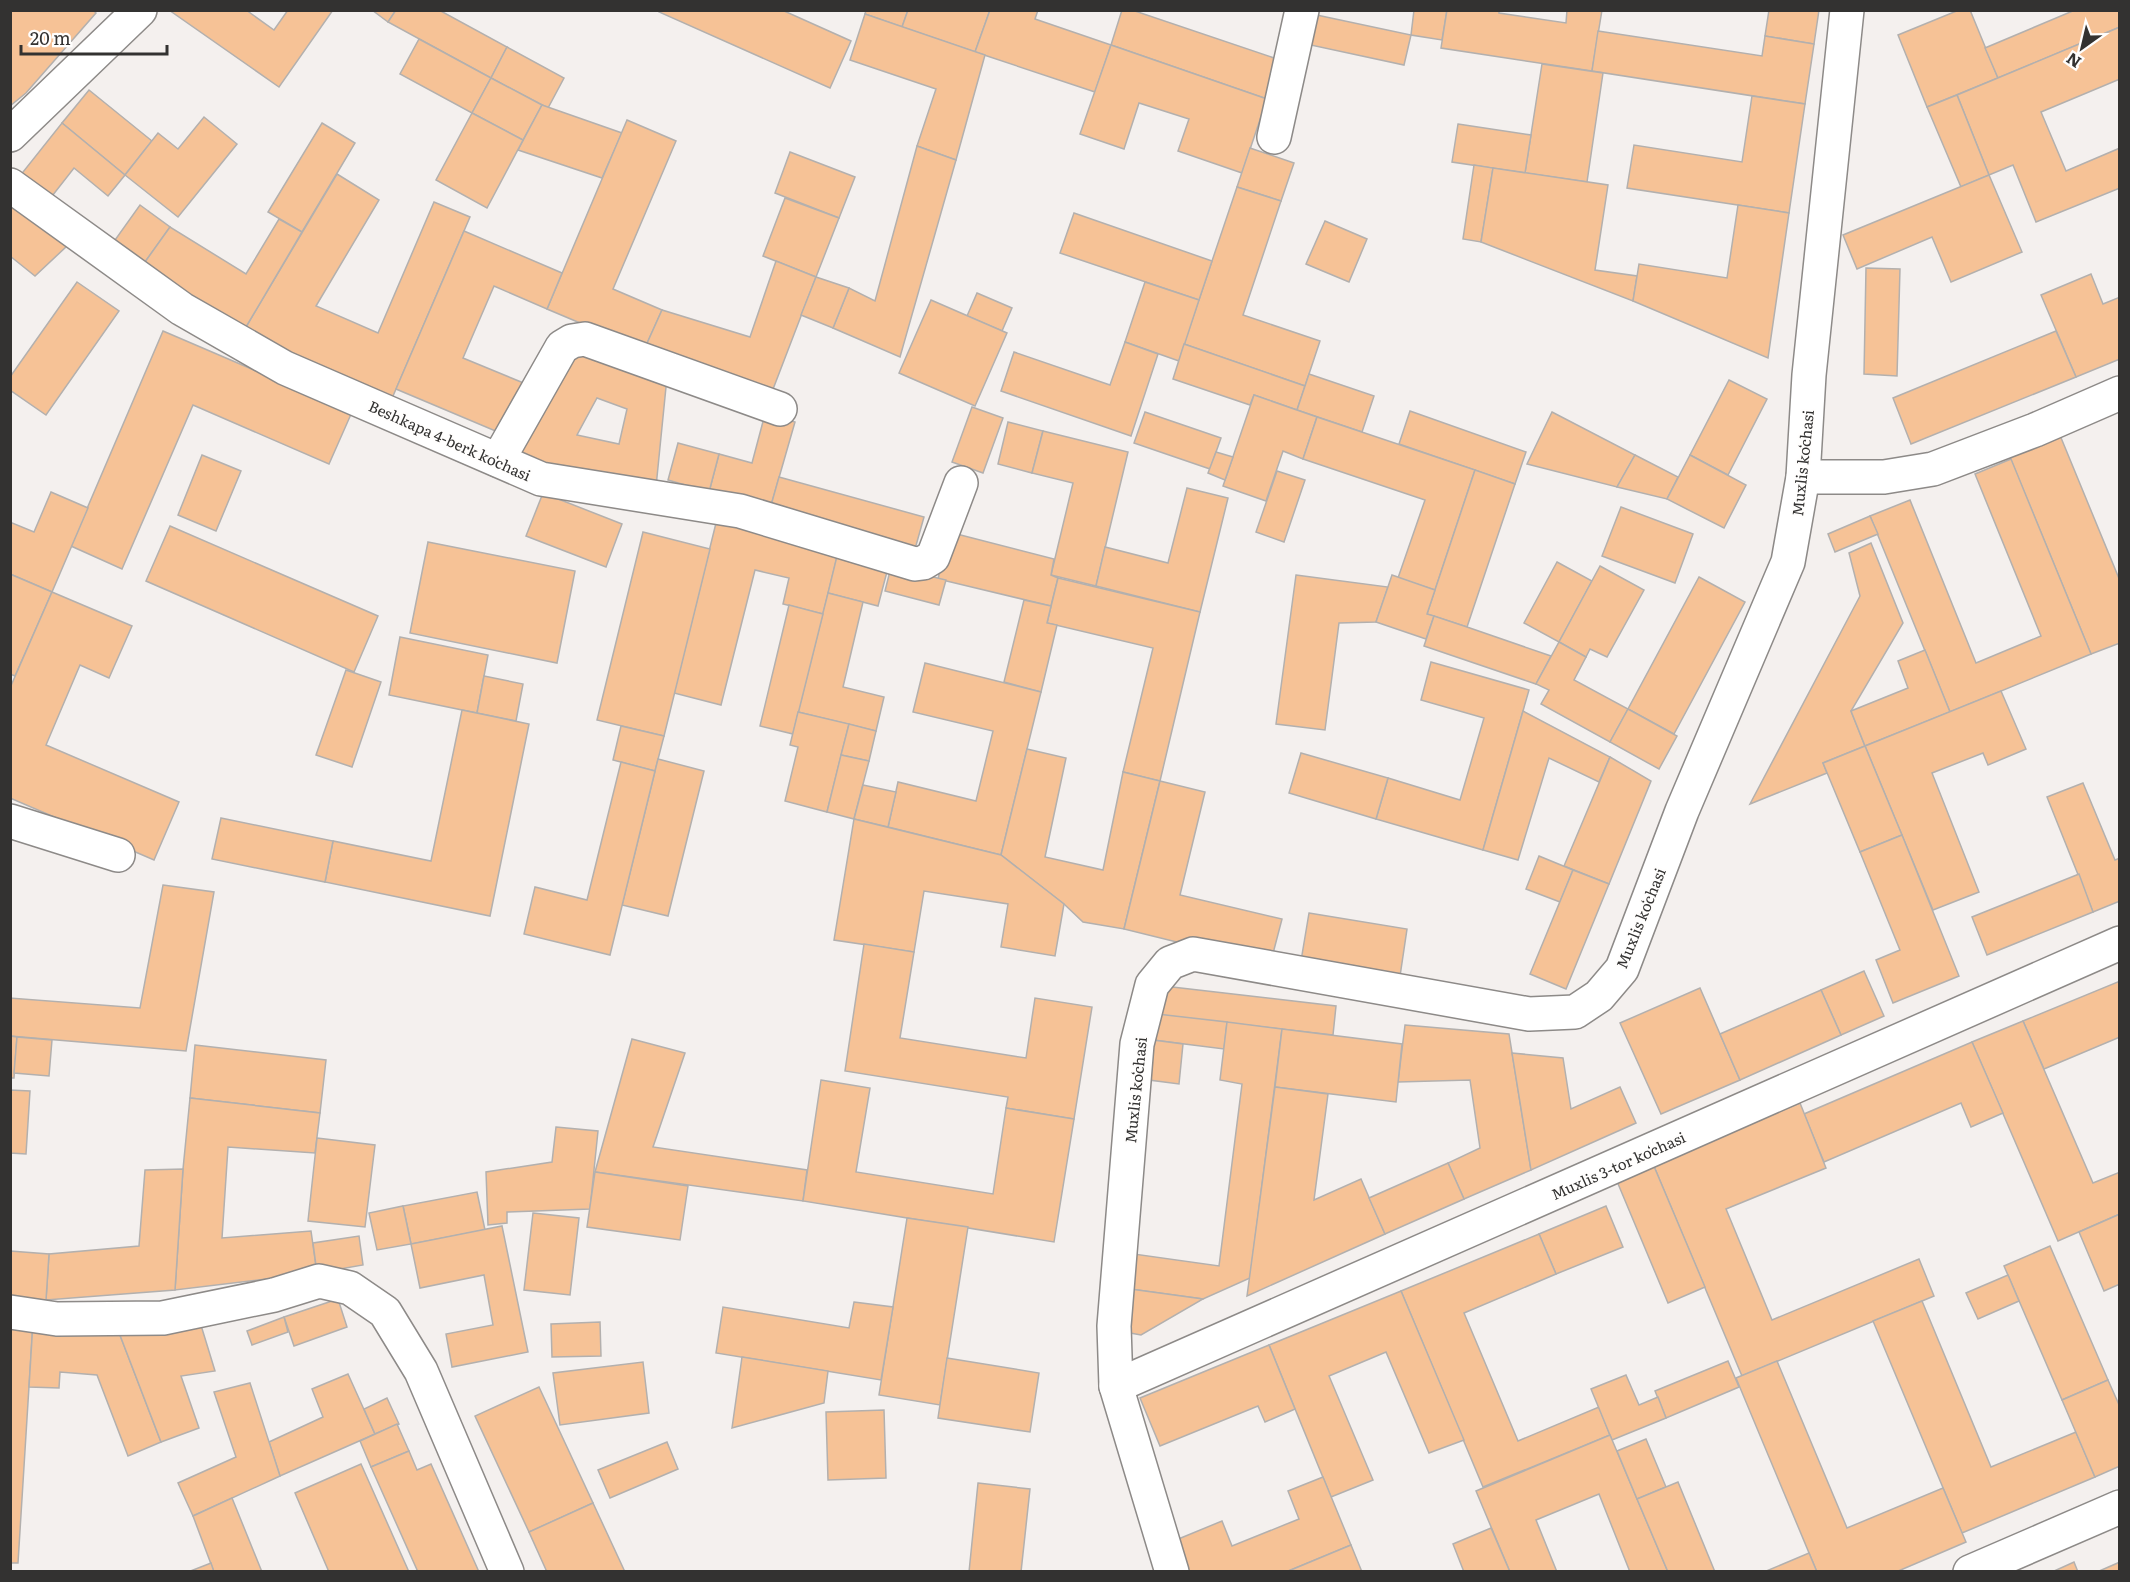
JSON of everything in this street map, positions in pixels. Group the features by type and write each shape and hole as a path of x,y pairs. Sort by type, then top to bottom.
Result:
{"street":[{"path":"10,135 140,10"},
{"path":"1274,136 1302,10"},
{"name":"Muxlis koʻchasi","path":"1172,1572 1116,1386 1114,1326 1137,1044 1152,985 1170,963 1193,954 1529,1014 1575,1012 1599,996 1622,969 1682,811 1788,562 1803,477 1809,375 1847,10"},
{"name":"Beshkapa 4-berk koʻchasi","path":"10,185 182,309 285,368 541,479 740,511 915,564 923,563 933,557 962,483"},
{"path":"498,460 562,347 572,341 585,339 780,409"},
{"path":"1803,477 1884,477 1933,469 2035,430 2120,393"},
{"path":"10,821 118,855"},
{"name":"Muxlis 3-tor koʻchasi","path":"1116,1386 2120,943"},
{"path":"10,1312 57,1320 163,1318 274,1295 319,1281 350,1288 385,1312 421,1371 507,1572"},
{"path":"1970,1572 2120,1507"}],"building":[{"path":"10,10 93,10 96,13 26,93 10,106"},
{"path":"169,10 246,10 274,30 288,10 333,10 279,87"},
{"path":"372,10 396,10 388,22"},
{"path":"396,10 439,10 507,47 491,78 388,22"},
{"path":"660,10 782,10 851,41 830,88 659,12"},
{"path":"866,10 908,10 902,27 865,14"},
{"path":"908,10 990,10 975,52 902,27"},
{"path":"990,10 1038,10 1035,19 1111,45 1095,92 975,52"},
{"path":"1122,10 1132,10 1280,60 1267,99 1111,45"},
{"path":"1414,10 1447,10 1442,40 1411,35"},
{"path":"1447,10 1499,10 1499,13 1566,23 1567,10 1602,10 1592,71 1441,48"},
{"path":"1769,10 1819,10 1814,44 1765,36"},
{"path":"1959,10 1970,10 1998,78 1927,107 1898,35"},
{"path":"2075,10 2120,10 2120,27 1998,78 1985,48"},
{"path":"865,14 985,55 956,160 917,146 936,89 850,60"},
{"path":"1312,14 1411,35 1404,65 1306,44"},
{"path":"2120,27 2120,79 2041,112 2066,171 2120,148 2120,188 2036,222 2013,165 1989,175 1957,95"},
{"path":"1598,31 1762,56 1765,36 1814,44 1805,104 1592,71"},
{"path":"419,39 491,78 472,113 400,74"},
{"path":"1111,45 1267,99 1242,173 1178,151 1189,119 1139,103 1124,149 1080,134"},
{"path":"507,47 564,78 548,108 491,78"},
{"path":"1542,64 1603,73 1587,182 1525,173"},
{"path":"491,78 542,105 523,140 472,113"},
{"path":"89,90 152,141 125,175 62,123"},
{"path":"1957,95 1989,175 1961,187 1927,107"},
{"path":"1752,96 1805,104 1789,213 1627,188 1634,145 1742,162"},
{"path":"542,105 622,133 602,178 518,150"},
{"path":"472,113 523,140 487,208 436,180"},
{"path":"204,117 237,144 178,217 125,175 158,133 178,149"},
{"path":"627,120 676,141 613,289 662,310 644,350 547,309"},
{"path":"62,123 125,175 108,196 74,168 49,200 19,177"},
{"path":"322,123 355,143 302,232 268,212"},
{"path":"1458,124 1531,135 1525,173 1452,162"},
{"path":"917,146 956,160 900,357 833,328 849,288 875,301"},
{"path":"1250,148 1294,163 1281,201 1237,187"},
{"path":"790,152 855,177 839,218 775,193"},
{"path":"1474,165 1493,168 1481,242 1463,239"},
{"path":"1493,168 1608,185 1595,270 1637,276 1633,301 1481,242"},
{"path":"337,174 379,200 316,306 378,333 434,202 470,217 390,403 243,332"},
{"path":"1989,175 2022,252 1951,282 1932,237 1857,269 1843,235"},
{"path":"1237,187 1281,201 1243,315 1320,341 1305,386 1184,344"},
{"path":"10,198 67,246 35,276 10,256"},
{"path":"785,198 839,218 816,277 763,256"},
{"path":"140,205 170,227 140,269 110,247"},
{"path":"1738,205 1789,213 1768,358 1633,301 1639,264 1727,278"},
{"path":"1074,213 1212,261 1199,300 1060,253"},
{"path":"279,219 302,232 243,332 140,269 170,227 246,274"},
{"path":"1325,221 1367,239 1349,282 1306,264"},
{"path":"464,231 562,273 547,309 494,286 463,358 526,384 505,435 396,389"},
{"path":"776,261 816,277 770,397 644,350 662,310 750,337"},
{"path":"1866,268 1900,269 1897,376 1864,374"},
{"path":"2091,274 2103,304 2120,297 2120,359 2076,377 2041,295"},
{"path":"816,277 849,288 833,328 801,315"},
{"path":"77,282 119,311 46,415 10,390 10,377"},
{"path":"1145,282 1199,300 1179,361 1125,342"},
{"path":"977,293 1012,308 1002,331 967,316"},
{"path":"931,300 1007,333 975,406 899,373"},
{"path":"163,331 352,412 329,464 193,405 122,569 71,546"},
{"path":"2056,331 2076,377 1911,444 1893,398"},
{"path":"1125,342 1158,354 1131,436 1001,391 1014,352 1110,385"},
{"path":"1184,344 1305,386 1297,410 1254,395 1250,405 1173,379"},
{"path":"577,345 667,377 656,487 551,471 514,449","holes":["597,398 627,409 619,444 577,435"]},
{"path":"1309,374 1374,396 1362,432 1297,410"},
{"path":"1729,380 1767,399 1728,475 1690,455"},
{"path":"1254,395 1317,417 1303,459 1283,451 1266,501 1223,486"},
{"path":"972,407 1003,418 983,473 952,462"},
{"path":"1410,411 1526,452 1515,484 1399,444"},
{"path":"1145,412 1221,438 1210,469 1134,443"},
{"path":"1552,412 1635,455 1617,487 1527,464"},
{"path":"765,414 795,422 770,509 709,492 719,454 752,463"},
{"path":"1317,417 1475,470 1435,590 1398,578 1425,500 1303,459"},
{"path":"1008,422 1043,431 1032,473 998,464"},
{"path":"2057,428 2120,581 2120,643 2091,654 2006,448"},
{"path":"1043,431 1128,452 1096,586 1051,575 1073,483 1032,473"},
{"path":"678,443 719,454 709,492 668,480"},
{"path":"1216,452 1233,457 1225,480 1208,473"},
{"path":"202,455 241,471 216,531 178,515"},
{"path":"1635,455 1678,477 1667,499 1617,487"},
{"path":"1690,455 1746,485 1724,528 1667,499"},
{"path":"2011,459 2091,654 1950,712 1870,516 1910,500 1976,663 2041,636 1975,474"},
{"path":"1475,470 1515,484 1467,627 1427,614"},
{"path":"1277,471 1305,480 1284,542 1256,532"},
{"path":"779,477 924,517 915,549 770,509"},
{"path":"1187,488 1228,498 1200,612 1096,586 1105,547 1168,563"},
{"path":"51,492 88,508 52,592 10,574 10,522 34,532"},
{"path":"543,493 622,524 606,567 526,536"},
{"path":"1621,507 1693,534 1675,583 1602,556"},
{"path":"718,515 840,545 823,614 783,604 789,578 755,570 721,705 674,693"},
{"path":"1870,516 1878,534 1835,552 1828,534"},
{"path":"170,526 378,616 354,672 146,581"},
{"path":"643,532 710,549 664,736 597,720"},
{"path":"949,532 1054,559 1051,575 1058,578 1051,606 938,579"},
{"path":"428,542 575,571 557,663 410,633"},
{"path":"1871,543 1903,623 1851,711 1865,746 1823,763 1827,773 1750,804 1860,596 1849,553"},
{"path":"838,552 889,564 878,606 828,593"},
{"path":"1557,562 1592,581 1559,642 1524,623"},
{"path":"1600,566 1644,590 1607,657 1590,649 1586,657 1559,642"},
{"path":"891,567 946,580 939,605 885,591"},
{"path":"10,574 52,592 15,676 10,674"},
{"path":"1296,575 1388,587 1376,622 1339,623 1325,730 1276,724"},
{"path":"1392,575 1435,590 1427,614 1434,616 1426,639 1376,622"},
{"path":"1699,577 1745,602 1674,734 1628,709"},
{"path":"1058,578 1200,612 1160,781 1123,772 1153,648 1047,623"},
{"path":"52,592 132,626 109,678 80,665 46,745 179,802 154,860 10,798 10,688"},
{"path":"828,593 863,602 843,687 884,697 876,731 798,712"},
{"path":"1024,600 1051,606 1047,623 1057,625 1041,692 1004,682"},
{"path":"789,605 823,614 793,734 760,726"},
{"path":"1434,616 1551,656 1536,684 1424,646"},
{"path":"400,637 488,655 477,713 389,695"},
{"path":"1559,642 1586,657 1574,680 1628,709 1610,742 1541,704 1549,690 1536,684"},
{"path":"1925,650 1950,712 1865,746 1851,711 1908,688 1898,661"},
{"path":"1431,662 1529,690 1483,850 1376,819 1388,778 1460,800 1484,718 1421,700"},
{"path":"925,663 1041,692 1001,855 888,827 898,782 976,801 993,731 913,712"},
{"path":"346,670 381,682 352,767 316,755"},
{"path":"484,676 523,684 516,721 477,713"},
{"path":"2001,691 2026,749 1988,765 1983,753 1932,773 1979,892 1933,910 1865,746"},
{"path":"1628,709 1677,736 1659,769 1610,742"},
{"path":"462,710 529,724 490,916 325,882 333,841 431,861"},
{"path":"1523,711 1610,757 1599,782 1549,758 1518,860 1483,850"},
{"path":"798,712 849,724 827,812 785,801 798,747 790,745"},
{"path":"849,724 876,731 869,761 841,755"},
{"path":"621,726 664,736 655,771 613,760"},
{"path":"1865,746 1902,835 1860,852 1823,763"},
{"path":"1027,749 1066,758 1045,857 1103,870 1123,772 1160,781 1124,929 1083,922 1064,904 1001,855"},
{"path":"1301,753 1388,778 1376,819 1289,793"},
{"path":"841,755 869,761 854,819 827,812"},
{"path":"1610,757 1651,781 1609,884 1564,866"},
{"path":"658,759 704,771 668,916 622,905"},
{"path":"621,762 655,771 610,955 524,934 535,887 587,900"},
{"path":"1160,781 1205,792 1180,895 1282,919 1270,965 1124,929"},
{"path":"2083,783 2115,860 2120,858 2120,901 2093,912 2047,797"},
{"path":"863,785 896,792 888,827 854,819"},
{"path":"221,818 333,841 325,882 212,859"},
{"path":"854,819 1001,855 1064,904 1055,956 1001,947 1008,904 924,891 914,952 834,940"},
{"path":"1902,835 1959,976 1893,1003 1876,960 1900,950 1860,852"},
{"path":"1539,856 1573,870 1560,902 1526,889"},
{"path":"1573,870 1609,884 1566,989 1530,974"},
{"path":"2079,874 2093,912 1987,955 1972,917"},
{"path":"163,885 214,892 186,1051 10,1036 10,998 140,1008"},
{"path":"1309,913 1407,929 1399,983 1300,967"},
{"path":"864,944 914,952 900,1038 1026,1058 1035,998 1092,1007 1074,1119 1006,1108 1008,1097 845,1071"},
{"path":"1864,971 1884,1016 1841,1035 1821,990"},
{"path":"2120,981 2120,1037 2044,1069 2023,1021"},
{"path":"1155,985 1336,1006 1333,1035 1152,1014"},
{"path":"1700,988 1740,1080 1661,1114 1620,1023"},
{"path":"1821,990 1841,1035 1740,1080 1720,1034"},
{"path":"1157,1014 1227,1022 1224,1049 1153,1040"},
{"path":"2023,1021 2093,1183 2120,1172 2120,1214 2058,1241 1972,1042"},
{"path":"1227,1022 1282,1029 1250,1278 1203,1299 1123,1288 1127,1253 1219,1266 1242,1084 1220,1080"},
{"path":"1405,1025 1509,1034 1531,1170 1464,1199 1448,1163 1480,1148 1470,1080 1398,1082"},
{"path":"1282,1029 1402,1044 1396,1102 1275,1087"},
{"path":"10,1036 17,1037 14,1078 10,1078"},
{"path":"17,1037 52,1040 49,1076 14,1073"},
{"path":"632,1039 685,1053 653,1147 807,1170 803,1201 595,1172"},
{"path":"1153,1040 1183,1044 1179,1084 1149,1080"},
{"path":"1972,1042 2003,1113 1971,1127 1961,1103 1824,1162 1804,1114"},
{"path":"195,1045 326,1060 320,1113 190,1098"},
{"path":"1512,1053 1563,1058 1571,1109 1620,1087 1636,1123 1531,1170"},
{"path":"821,1080 870,1088 856,1172 993,1194 1006,1108 1074,1119 1054,1242 803,1201"},
{"path":"1275,1087 1328,1094 1314,1200 1361,1179 1385,1234 1247,1296"},
{"path":"10,1090 30,1091 26,1154 10,1153"},
{"path":"190,1098 320,1113 315,1153 228,1147 222,1238 311,1231 317,1273 175,1290"},
{"path":"1800,1103 1826,1168 1726,1209 1772,1320 1919,1259 1934,1296 1742,1376 1653,1164"},
{"path":"556,1127 598,1131 590,1209 507,1212 507,1223 488,1225 486,1172 552,1162"},
{"path":"317,1138 375,1145 365,1227 308,1221"},
{"path":"1448,1163 1464,1199 1385,1234 1369,1198"},
{"path":"1653,1164 1705,1287 1668,1303 1616,1179"},
{"path":"183,1169 175,1290 46,1300 49,1254 139,1246 145,1170"},
{"path":"595,1172 688,1186 680,1240 587,1227"},
{"path":"477,1192 485,1230 411,1244 403,1206"},
{"path":"403,1206 411,1244 377,1250 369,1213"},
{"path":"1606,1206 1623,1247 1556,1274 1539,1234"},
{"path":"533,1213 579,1218 570,1295 524,1290"},
{"path":"2120,1214 2120,1284 2104,1291 2079,1232"},
{"path":"907,1218 968,1227 940,1405 879,1395"},
{"path":"502,1226 528,1352 452,1367 446,1334 493,1325 484,1275 420,1288 411,1244"},
{"path":"1539,1234 1556,1274 1464,1313 1518,1441 1599,1407 1610,1435 1483,1487 1401,1291"},
{"path":"359,1236 363,1265 317,1273 313,1243"},
{"path":"2050,1246 2108,1380 2062,1400 2004,1266"},
{"path":"10,1251 49,1254 46,1300 10,1298"},
{"path":"2008,1275 2019,1301 1978,1319 1966,1293"},
{"path":"1123,1288 1203,1299 1141,1335 1125,1332"},
{"path":"1401,1291 1464,1440 1429,1453 1386,1352 1329,1376 1373,1480 1331,1497 1269,1345"},
{"path":"338,1299 347,1327 294,1346 284,1317"},
{"path":"1922,1301 1991,1467 2076,1432 2095,1477 1962,1533 1873,1321"},
{"path":"854,1302 893,1307 881,1380 716,1353 723,1307 849,1328"},
{"path":"284,1317 288,1332 252,1345 247,1331"},
{"path":"10,1320 33,1322 18,1563 10,1563"},
{"path":"33,1322 118,1330 161,1442 128,1456 97,1375 60,1372 59,1388 29,1387"},
{"path":"200,1322 215,1371 181,1376 199,1428 161,1442 118,1330"},
{"path":"600,1322 601,1356 552,1357 551,1324"},
{"path":"1269,1345 1295,1409 1265,1422 1258,1406 1160,1446 1140,1398"},
{"path":"742,1357 828,1371 824,1403 732,1428"},
{"path":"947,1358 1039,1373 1030,1432 938,1418"},
{"path":"1728,1361 1739,1387 1666,1418 1655,1391"},
{"path":"1777,1361 1847,1528 1943,1488 1966,1542 1896,1572 1817,1572 1736,1378"},
{"path":"643,1362 649,1413 560,1425 553,1373"},
{"path":"348,1374 375,1434 280,1476 269,1442 323,1417 312,1389"},
{"path":"1626,1375 1639,1405 1658,1397 1666,1418 1612,1440 1591,1389"},
{"path":"2108,1380 2120,1407 2120,1466 2095,1477 2062,1400"},
{"path":"250,1383 280,1476 193,1516 178,1483 236,1457 214,1392"},
{"path":"539,1387 593,1503 529,1532 475,1416"},
{"path":"387,1398 399,1424 375,1434 364,1409"},
{"path":"884,1410 886,1478 828,1480 826,1412"},
{"path":"397,1424 409,1451 371,1467 360,1441"},
{"path":"1610,1435 1668,1572 1630,1572 1599,1494 1536,1520 1557,1572 1510,1572 1476,1491"},
{"path":"1646,1439 1666,1487 1637,1499 1617,1451"},
{"path":"667,1442 678,1469 610,1498 598,1470"},
{"path":"409,1451 417,1470 431,1464 479,1572 418,1572 371,1467"},
{"path":"361,1464 409,1572 329,1572 295,1493"},
{"path":"1323,1477 1351,1545 1286,1572 1189,1572 1176,1540 1222,1521 1232,1546 1299,1519 1288,1491"},
{"path":"1678,1482 1715,1572 1668,1572 1637,1499"},
{"path":"978,1483 1030,1489 1021,1572 969,1572"},
{"path":"232,1498 262,1572 214,1572 193,1516"},
{"path":"593,1503 625,1572 547,1572 529,1532"},
{"path":"1491,1528 1510,1572 1464,1572 1453,1544"},
{"path":"1351,1545 1362,1572 1286,1572"},
{"path":"1809,1553 1817,1572 1764,1572"},
{"path":"2074,1562 2078,1572 2052,1572"},
{"path":"2120,1562 2120,1572 2097,1572"},
{"path":"211,1563 214,1572 188,1572"}]}
